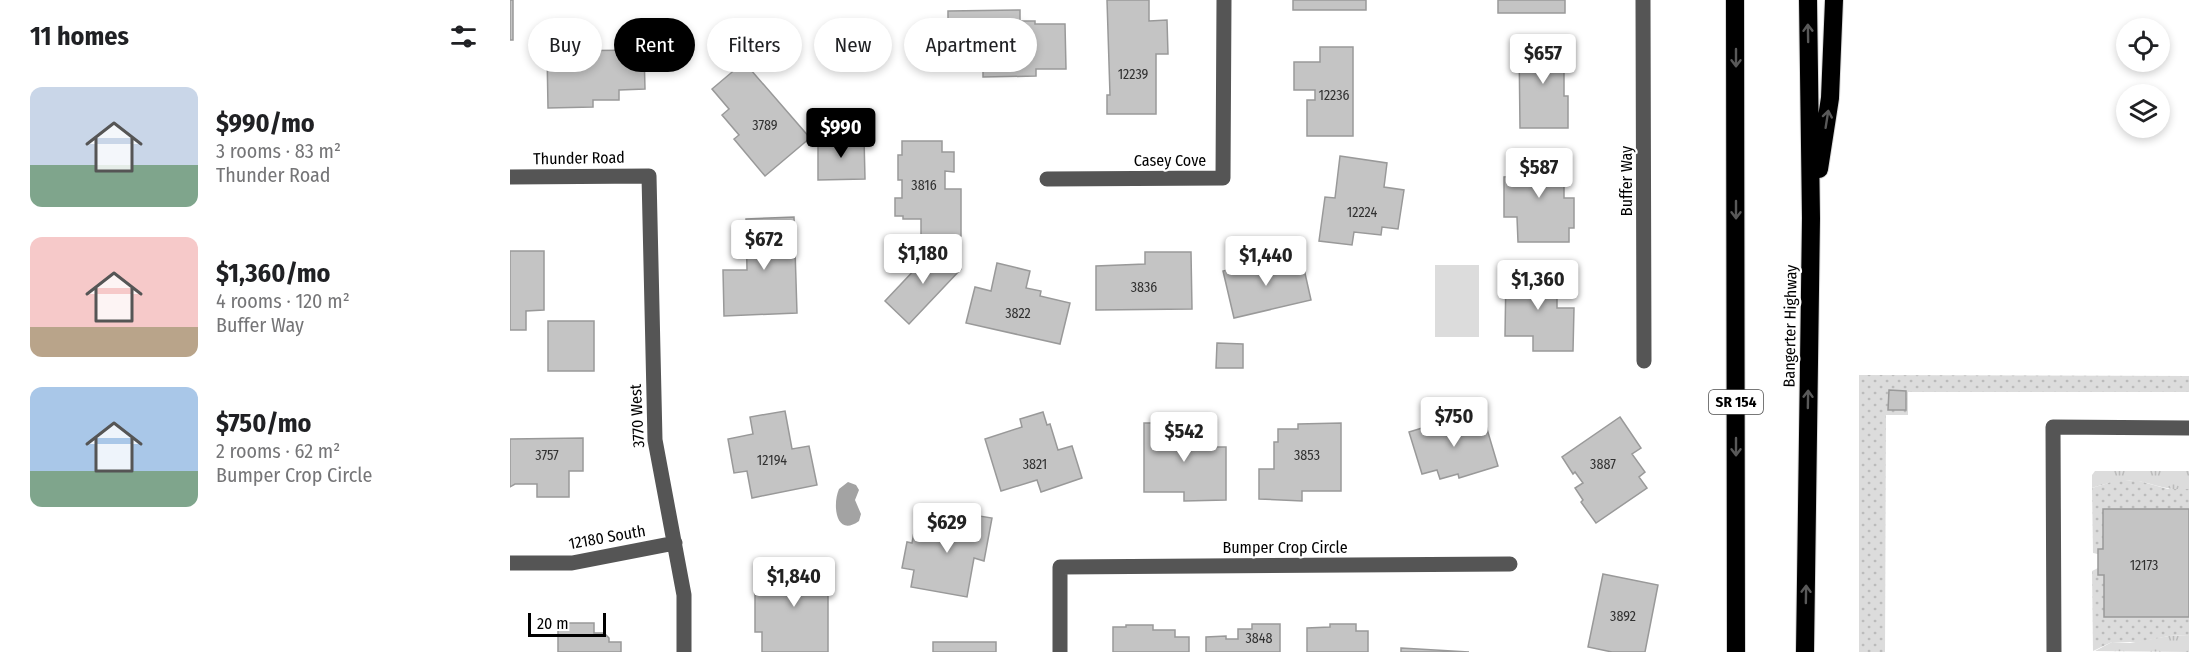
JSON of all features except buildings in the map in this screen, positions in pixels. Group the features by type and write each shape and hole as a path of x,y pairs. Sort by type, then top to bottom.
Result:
{"highway":[{"name":"SR 154","path":"1736,0 1736,652"},
{"name":"Bangerter Highway","path":"1805,652 1811,218 1808,0"},
{"path":"1811,218 1830,98 1834,0"}],"street":[{"name":"Casey Cove","path":"1047,179 1223,178 1224,0"},
{"name":"Buffer Way","path":"1643,0 1644,361"},
{"name":"Thunder Road","path":"510,177 649,176"},
{"name":"3770 West","path":"649,176 655,440 684,595 684,652"},
{"path":"2054,652 2053,427 2189,428"},
{"name":"12180 South","path":"510,563 572,563 675,543"},
{"name":"Bumper Crop Circle","path":"1060,652 1060,567 1510,564"}],"green space":[{"path":"1435,265 1479,265 1479,337 1435,337"},
{"path":"1859,375 2189,376 2189,392 1908,392 1908,415 1886,415 1885,652 1859,652"},
{"path":"2095,471 2189,471 2189,489 2173,489 2133,481 2112,482 2092,488 2092,475"},
{"path":"2115,481 2139,481 2168,489 2189,489 2189,509 2104,509 2103,549 2098,549 2098,554 2093,553 2092,488"},
{"path":"2098,568 2098,575 2104,575 2104,616 2189,617 2189,635 2139,642 2112,642 2093,651 2092,571"},
{"path":"2189,635 2189,652 2095,651 2112,642 2130,643"}],"shaded area":[{"path":"848,482 856,485 859,490 855,500 861,514 859,521 845,525 838,517 836,503 839,489"}]}
